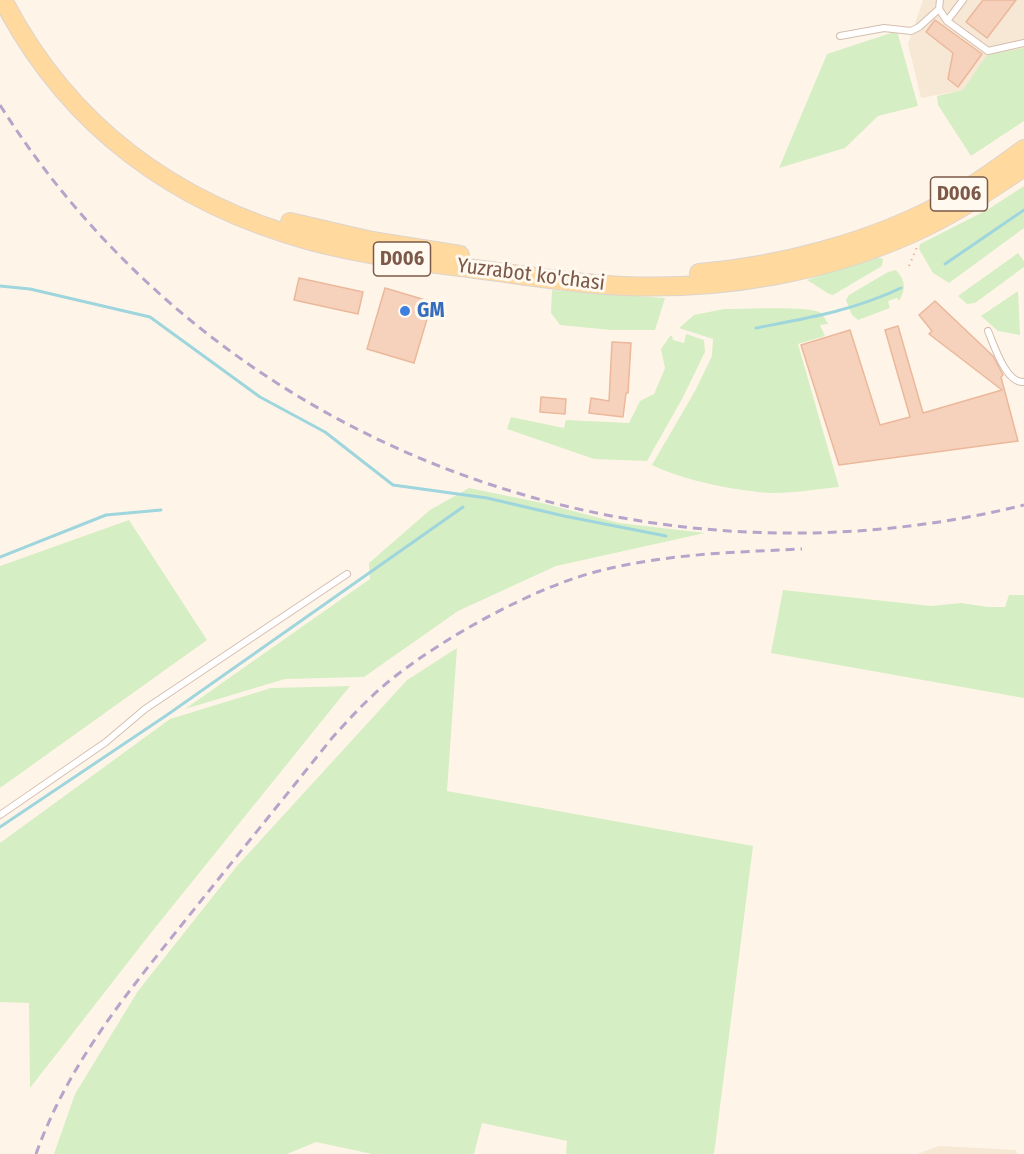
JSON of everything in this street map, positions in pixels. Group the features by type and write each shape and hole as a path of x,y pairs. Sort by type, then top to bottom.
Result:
{"main road":[{"name":"Yuzrabot ko'chasi","path":"3,0 24,37 61,89 91,120 139,162 176,186 226,212 312,241 386,257 597,284 709,285 760,278 825,263 890,235 947,216 1024,167"},
{"name":"Yuzrabot ko'chasi","path":"17,0 36,35 74,86 108,121 159,162 210,192 247,208 307,227 389,244 536,266 607,273 716,272 769,263 890,235 970,187 1024,149"}],"lane":[{"path":"940,0 939,9 947,21 988,51 1024,43"},
{"path":"947,21 963,0"},
{"path":"840,36 884,28 911,31 939,9"},
{"path":"988,331 1002,365 1013,378 1021,383 1024,382"},
{"path":"0,816 106,742 145,709 347,574"}],"shaded area":[{"path":"923,0 1024,0 1024,88 963,90 921,98 908,44"},
{"path":"939,1146 1016,1150 1017,1154 917,1154"}],"green space":[{"path":"897,31 918,106 878,116 845,148 779,168 827,54"},
{"path":"1024,48 1024,121 971,156 938,105 937,96 963,90 987,55"},
{"path":"1024,186 1024,228 949,283 933,273 919,249 920,244 987,210"},
{"path":"1018,253 1024,261 1024,267 975,303 967,304 958,296"},
{"path":"875,256 883,259 882,266 833,295 807,280"},
{"path":"896,270 904,285 899,301 897,298 888,301 890,308 858,320 852,315 846,300 849,295 888,272"},
{"path":"552,290 665,298 655,330 611,330 560,325 551,313"},
{"path":"1018,291 1020,335 998,331 981,316"},
{"path":"724,309 801,309 819,312 824,317 828,324 820,325 825,336 798,344 839,487 798,492 760,492 695,480 652,465 695,391 712,356 713,339 679,328 694,315"},
{"path":"686,334 704,340 705,352 647,461 594,459 507,429 511,417 564,428 566,420 629,423 640,401 654,394 665,368 661,349 670,336 673,340 684,343"},
{"path":"469,488 542,503 619,523 705,533 556,566 458,611 364,677 285,679 185,709 370,579 369,563 430,510"},
{"path":"129,520 207,640 0,788 0,566"},
{"path":"783,590 931,606 961,603 1005,607 1009,595 1024,595 1024,698 771,653"},
{"path":"457,648 447,791 753,846 714,1154 566,1154 567,1141 482,1123 474,1154 372,1154 316,1142 287,1154 54,1154 75,1094 138,991 237,866 407,680"},
{"path":"350,686 150,934 30,1088 29,1003 0,1002 0,843 170,719 271,688"}],"building":[{"path":"983,0 1016,0 987,38 966,22"},
{"path":"935,20 982,54 958,87 948,79 953,53 926,32"},
{"path":"299,278 363,292 358,314 294,300"},
{"path":"385,288 432,302 414,363 367,349"},
{"path":"935,301 993,356 1003,375 1001,377 1018,441 839,465 801,345 850,330 880,425 910,417 885,330 898,326 923,413 1002,390 929,334 932,331 919,315"},
{"path":"612,342 631,343 628,393 626,393 623,417 589,413 591,398 609,401"},
{"path":"541,397 566,399 565,414 540,412"}],"waterway":[{"path":"945,264 1024,210"},
{"path":"0,286 30,289 150,317 260,397 325,432 393,485 487,498 666,536"},
{"path":"756,328 847,308 901,288"},
{"path":"0,827 167,715 463,507"},
{"path":"0,557 106,515 161,510"}],"railway":[{"path":"0,105 90,224 197,325 317,407 448,469 586,511 731,531 877,529 1024,505"},
{"path":"36,1154 65,1089 122,1001 332,738 369,699 393,678 466,629 522,600 577,577 627,565 676,557 802,549"}],"place":[{"name":"GM","path":"405,311"}]}
